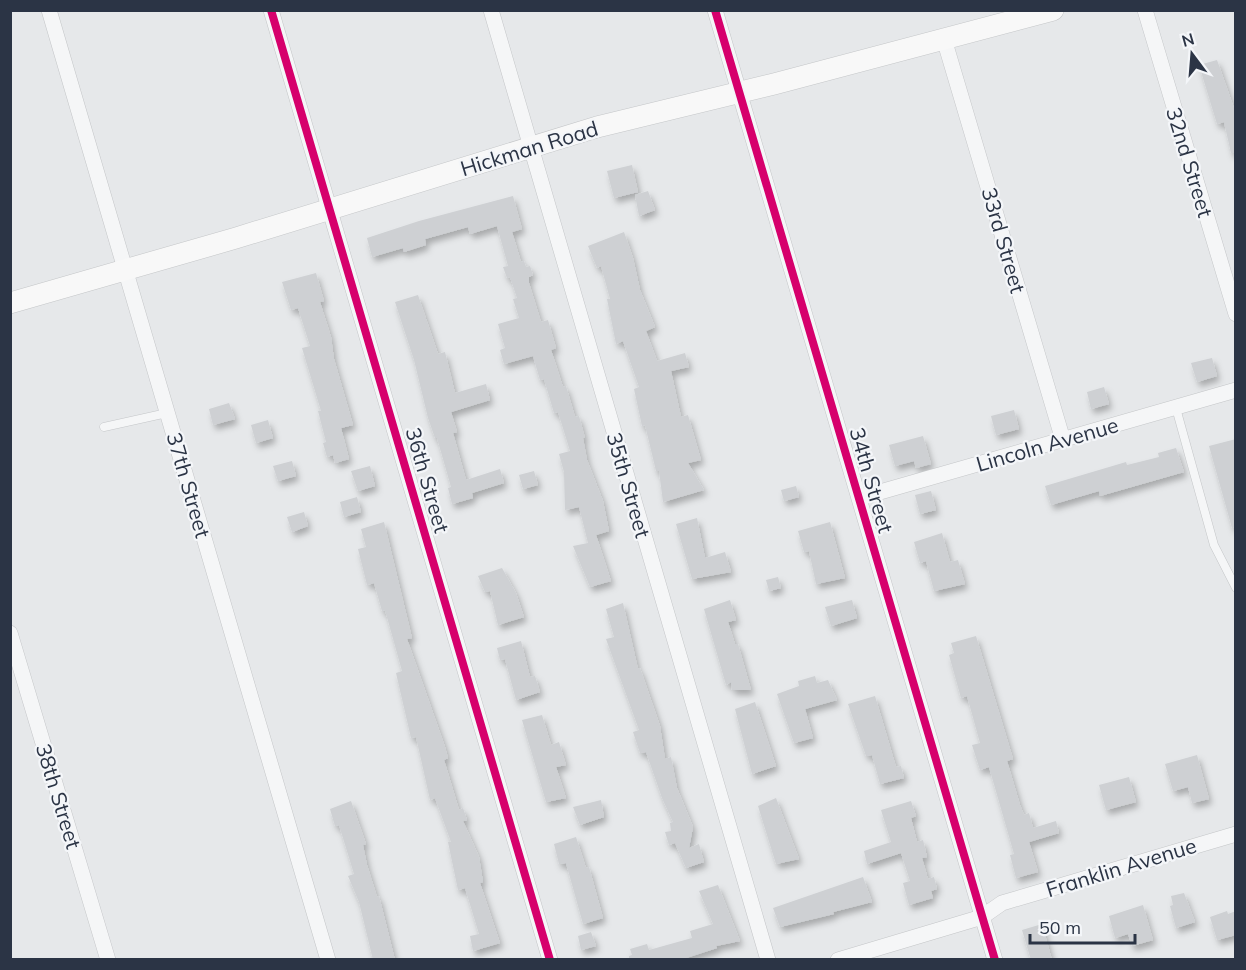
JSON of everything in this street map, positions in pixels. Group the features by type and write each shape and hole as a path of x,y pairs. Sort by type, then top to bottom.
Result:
{"main road":[{"name":"Hickman Road","path":"10,303 597,127 739,93 944,39 1019,15 1053,10"}],"street":[{"name":"37th Street","path":"49,10 328,960"},
{"name":"36th Street","path":"271,10 550,960"},
{"name":"35th Street","path":"491,10 768,960"},
{"name":"34th Street","path":"715,10 995,960"},
{"name":"32nd Street","path":"1145,10 1232,290 1236,314"},
{"name":"33rd Street","path":"944,39 1063,440"},
{"name":"Lincoln Avenue","path":"859,498 1236,390"},
{"name":"38th Street","path":"10,633 108,960"},
{"name":"Franklin Avenue","path":"838,960 982,917 1002,903 1236,834"}],"lane":[{"path":"1176,408 1214,545 1236,588"},
{"path":"104,427 168,413"}],"building":[{"path":"1217,60 1236,114 1236,153 1231,153 1224,122 1217,124 1199,65"},
{"path":"632,165 638,192 614,198 607,171"},
{"path":"648,191 655,210 639,216 635,195"},
{"path":"513,196 522,229 512,232 521,262 524,261 526,267 530,266 533,275 529,277 529,283 541,322 548,320 556,348 551,350 563,387 566,386 575,417 579,416 585,438 583,438 587,460 603,501 609,531 596,535 611,581 590,587 573,546 588,543 579,507 565,510 564,472 559,454 570,451 558,412 554,413 544,379 540,380 533,356 504,364 500,350 505,348 498,324 519,318 513,299 517,298 510,277 507,278 503,267 508,266 497,226 470,234 468,227 425,239 426,245 404,252 403,248 372,257 367,238 419,221"},
{"path":"624,232 640,290 655,327 646,331 657,361 685,353 689,367 671,371 681,417 688,415 701,460 688,463 704,490 663,502 659,471 656,471 645,425 642,426 634,389 639,387 623,341 616,344 607,299 610,299 601,266 597,268 588,246"},
{"path":"316,273 324,301 320,302 353,425 341,428 349,459 335,463 333,455 327,457 323,443 326,442 318,411 321,411 302,348 310,346 298,308 291,310 282,282"},
{"path":"418,295 438,354 445,352 455,393 486,384 490,400 451,412 457,432 453,433 466,480 500,469 504,483 472,493 473,498 452,504 448,488 451,487 437,438 435,438 428,418 414,360 395,302"},
{"path":"1212,358 1217,376 1197,382 1191,363"},
{"path":"1104,387 1109,404 1091,409 1087,392"},
{"path":"229,403 235,419 213,425 209,409"},
{"path":"1014,410 1019,429 996,435 991,416"},
{"path":"268,420 273,438 256,443 251,425"},
{"path":"923,436 931,464 916,468 914,461 895,466 889,445"},
{"path":"1236,439 1236,527 1232,528 1209,446"},
{"path":"1176,448 1184,472 1100,496 1099,491 1051,505 1045,486 1126,462 1127,465 1159,457 1158,453"},
{"path":"292,461 296,476 278,481 273,466"},
{"path":"370,466 375,486 358,491 351,471"},
{"path":"534,471 538,485 523,489 519,475"},
{"path":"796,486 799,497 784,501 781,490"},
{"path":"931,491 936,510 920,514 915,495"},
{"path":"357,497 361,512 344,517 340,502"},
{"path":"304,512 308,526 292,532 287,517"},
{"path":"697,518 705,558 725,552 731,572 692,579 676,524"},
{"path":"384,522 412,638 407,639 445,747 448,758 444,760 459,810 463,808 467,820 463,821 479,857 483,882 480,883 500,943 473,951 470,936 479,934 465,888 458,890 448,842 451,842 435,798 430,800 416,737 411,738 396,673 402,671 385,610 382,611 374,583 367,585 358,549 366,547 361,529"},
{"path":"830,522 845,578 816,584 809,551 804,552 798,531"},
{"path":"942,533 950,562 958,560 965,584 934,591 926,561 920,563 914,542"},
{"path":"502,568 516,593 524,617 498,625 490,591 485,592 478,576"},
{"path":"778,577 781,588 769,591 766,580"},
{"path":"730,600 736,620 728,622 735,644 738,644 751,690 732,690 731,682 726,685 704,609"},
{"path":"852,600 857,618 831,626 825,607"},
{"path":"623,603 638,669 640,668 660,726 665,759 671,757 677,788 693,827 689,848 699,844 704,862 686,868 675,843 669,845 665,832 671,831 670,823 673,822 646,752 640,753 633,732 639,730 606,639 614,637 606,609"},
{"path":"976,636 1013,759 1007,761 1024,815 1029,813 1033,828 1056,821 1059,833 1029,842 1038,872 1016,878 1010,855 1014,854 989,767 980,770 972,745 980,743 967,696 961,698 949,655 954,653 951,643"},
{"path":"521,641 530,677 535,676 540,692 516,700 505,659 500,660 497,648"},
{"path":"815,676 817,683 828,680 837,700 805,709 813,738 794,743 777,694 799,686 798,681"},
{"path":"875,696 896,767 901,766 904,778 880,784 872,755 866,756 848,704"},
{"path":"755,702 776,766 752,774 735,709"},
{"path":"542,715 551,745 559,742 566,765 556,767 566,798 546,802 522,720"},
{"path":"1197,755 1209,799 1192,803 1188,787 1173,791 1165,764"},
{"path":"1129,777 1136,802 1106,810 1099,785"},
{"path":"776,798 799,859 776,864 758,806"},
{"path":"601,800 604,817 580,825 573,807"},
{"path":"351,801 366,844 363,845 367,865 377,897 379,896 395,960 373,960 359,902 348,876 354,874 339,825 335,826 330,809"},
{"path":"911,801 916,816 911,818 917,842 923,840 927,857 922,858 928,879 934,877 937,889 931,891 933,898 909,905 903,883 910,881 901,853 867,864 864,851 891,842 881,810"},
{"path":"576,837 586,868 589,867 603,918 583,924 566,863 559,864 554,844"},
{"path":"863,877 872,902 780,927 773,908"},
{"path":"718,885 740,941 716,946 717,948 680,960 629,960 629,956 632,955 630,949 647,944 649,950 692,938 690,931 713,924 699,891"},
{"path":"1184,893 1195,922 1176,928 1170,906 1173,905 1171,896"},
{"path":"1143,905 1153,940 1132,946 1128,934 1115,938 1109,916"},
{"path":"1227,911 1228,914 1236,911 1236,935 1217,940 1210,917"},
{"path":"1042,924 1052,960 1031,960 1022,930"},
{"path":"591,932 596,946 581,950 578,936"}],"cycle path":[{"path":"271,10 550,960"},
{"path":"715,10 995,960"}]}
